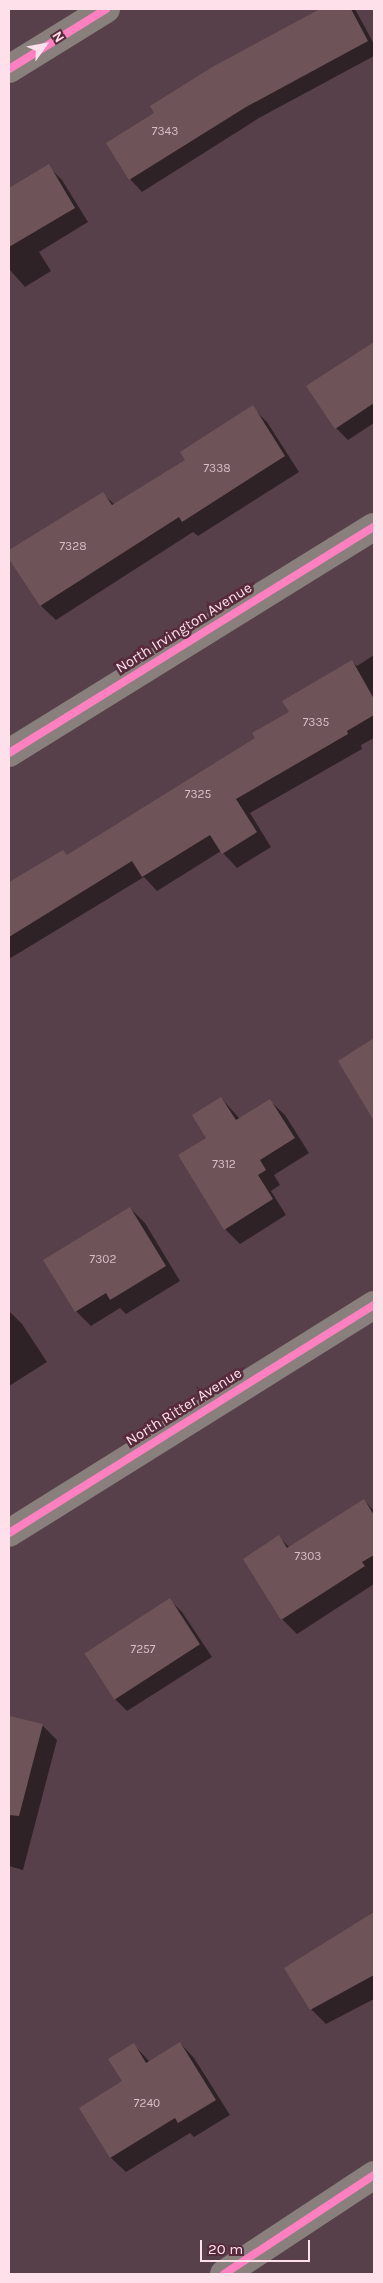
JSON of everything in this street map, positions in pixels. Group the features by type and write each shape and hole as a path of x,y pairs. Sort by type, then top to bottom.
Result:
{"street":[{"path":"9,69 106,9"},
{"name":"North Irvington Avenue","path":"9,753 374,527"},
{"name":"North Ritter Avenue","path":"9,1532 374,1306"},
{"path":"224,2274 374,2175"}],"building":[{"path":"320,9 351,9 368,41 246,107 129,180 106,143 154,113 150,106 214,66"},
{"path":"49,164 75,208 9,247 9,188"},
{"path":"374,342 374,403 335,429 306,386"},
{"path":"253,405 285,456 182,522 179,517 40,606 9,559 9,550 103,492 112,505 185,460 180,452"},
{"path":"352,660 374,699 374,715 347,731 348,734 236,799 257,832 222,854 210,835 142,877 132,861 9,937 9,882 63,850 67,855 255,738 252,733 289,712 282,701"},
{"path":"374,1038 374,1121 338,1061"},
{"path":"221,1097 236,1120 270,1099 295,1138 260,1160 266,1170 258,1175 273,1199 224,1230 178,1155 206,1138 192,1115"},
{"path":"130,1207 166,1266 110,1300 106,1293 75,1312 43,1260"},
{"path":"364,1499 374,1515 374,1555 362,1562 365,1566 281,1620 243,1559 279,1535 287,1548"},
{"path":"170,1598 200,1644 114,1700 84,1654"},
{"path":"9,1716 43,1724 19,1816 9,1815"},
{"path":"374,1912 374,1975 310,2010 284,1968"},
{"path":"180,2042 216,2100 178,2123 175,2118 110,2158 79,2108 122,2081 108,2059 134,2043 146,2063"}],"cycle path":[{"path":"9,69 106,9"},
{"path":"9,753 374,527"},
{"path":"9,1533 374,1305"},
{"path":"224,2274 374,2175"}]}
